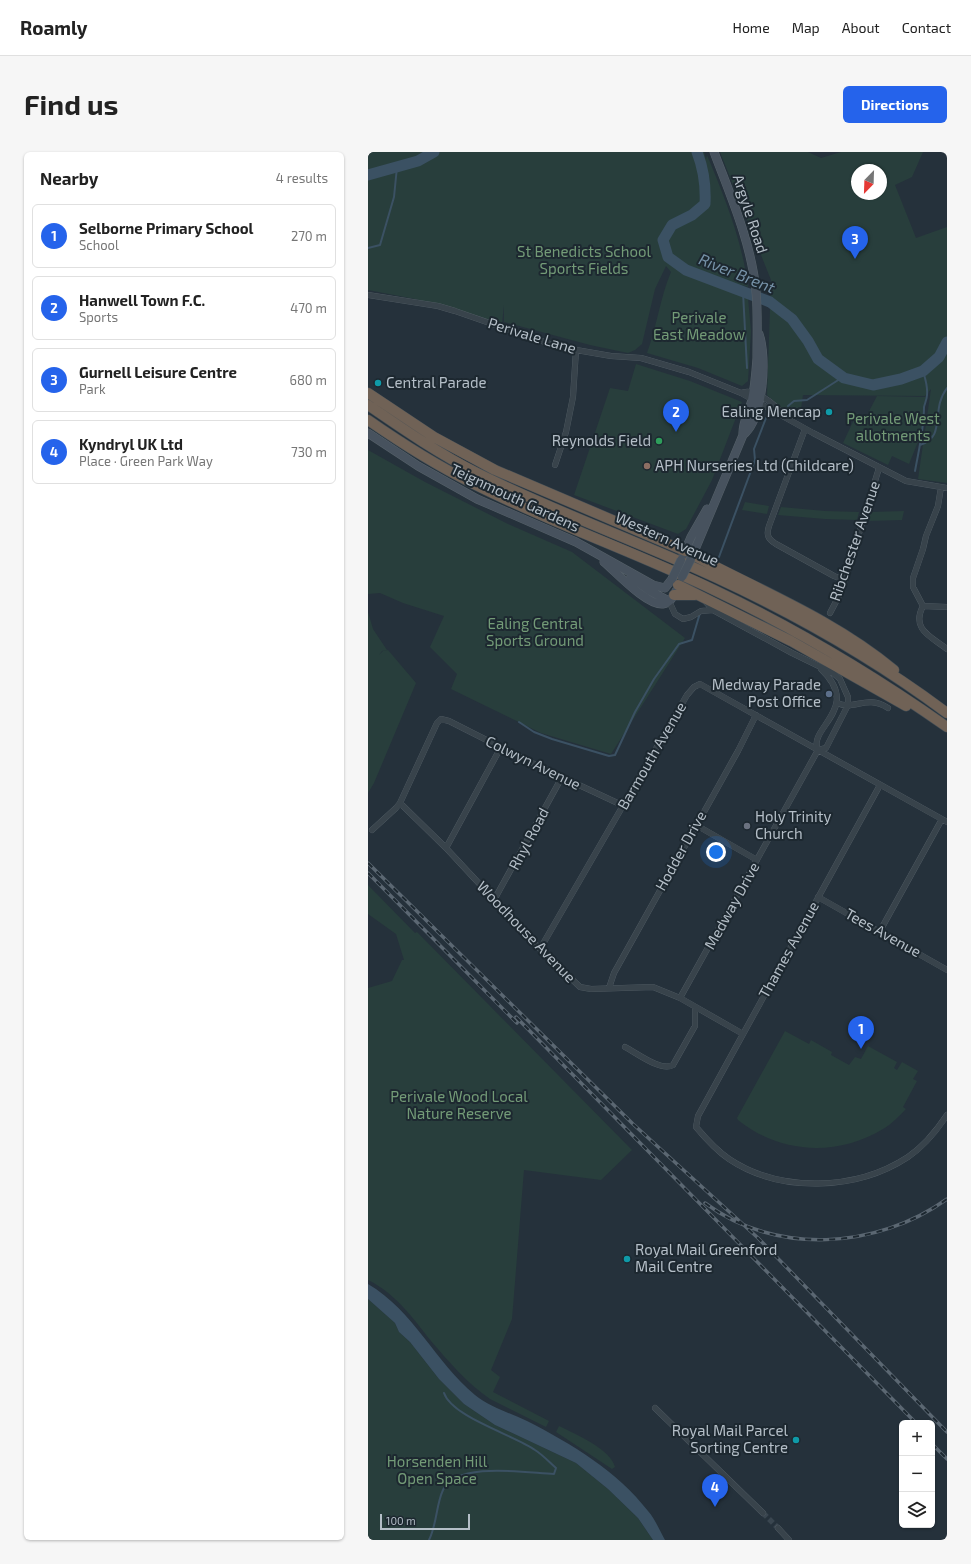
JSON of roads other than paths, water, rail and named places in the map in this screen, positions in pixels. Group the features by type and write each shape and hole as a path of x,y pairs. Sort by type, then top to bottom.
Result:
{"highway":[{"path":"368,394 434,437 495,470 688,555 824,622 875,654 937,706"},
{"name":"Western Avenue","path":"368,405 431,448 476,472 519,493 657,551 775,607 821,632 947,713"},
{"name":"Western Avenue","path":"368,420 424,457 513,503 646,558 770,618 881,682 947,727"},
{"path":"675,582 697,595 785,638 907,707 932,716"},
{"path":"672,598 697,595"}],"main road":[{"name":"Argyle Road","path":"672,598 675,582 723,482 743,435 748,431 763,359 762,343 758,333 756,292 748,250 740,221 714,152"},
{"name":"Teignmouth Gardens","path":"368,433 418,466 478,499 576,542 590,550"},
{"path":"590,550 658,587 665,588 675,582"},
{"path":"590,550 649,600 660,604 672,598"},
{"path":"612,562 644,587 672,598"}],"street":[{"name":"Perivale Lane","path":"368,295 449,309 542,342 576,350 611,356 645,359 689,372 741,392 745,391 756,398"},
{"path":"555,465 566,432 573,397 576,350"},
{"path":"756,398 779,409 782,414 805,429 906,481 944,488 926,536 913,578 914,587 923,606 919,620 921,628 947,649"},
{"path":"805,429 769,526 768,536 776,544 844,580"},
{"name":"Ribchester Avenue","path":"830,613 841,592 879,468"},
{"path":"697,595 714,610 833,673 840,679 848,697 847,707 826,748 818,750 817,742 837,703 836,687 831,679 818,666"},
{"path":"672,598 675,614 683,619 691,617 701,611 714,610"},
{"path":"923,606 947,607"},
{"name":"Barmouth Avenue","path":"540,949 694,686 700,684 945,820"},
{"path":"837,703 847,707 869,702 877,703 888,708"},
{"name":"Hodder Drive","path":"609,988 614,972 738,751 756,715"},
{"name":"Colwyn Avenue","path":"400,803 437,723 442,719 449,721 562,778 624,806"},
{"path":"446,848 500,747"},
{"name":"Medway Drive","path":"680,998 818,750"},
{"name":"Rhyl Road","path":"494,900 562,778"},
{"name":"Thames Avenue","path":"880,785 698,1116 696,1127 720,1152 733,1161 766,1177 811,1184 845,1181 893,1165 915,1151 947,1115"},
{"path":"372,830 400,803"},
{"name":"Woodhouse Avenue","path":"400,803 446,848 540,949 580,987 591,989 653,987 680,998 743,1034"},
{"path":"880,931 945,820"},
{"path":"696,826 757,860"},
{"name":"Tees Avenue","path":"818,897 947,970"},
{"path":"625,1047 661,1067 669,1068 673,1065 695,1026 695,1007"},
{"path":"655,1408 763,1513"},
{"path":"778,1528 789,1540"}],"water":[{"path":"368,1284 384,1295 412,1322 448,1368 475,1395 561,1439 593,1460 622,1483 651,1514 665,1540 653,1540 638,1518 608,1489 576,1463 495,1425 464,1404 439,1379 410,1342 399,1332 395,1323 368,1299"}],"waterway":[{"name":"River Brent","path":"368,175 418,161 434,152"},
{"name":"River Brent","path":"697,152 704,178 705,204 692,215 672,225 663,240 668,257 686,270 770,302 792,319 808,341 818,359 844,378 873,385 901,379 923,371 939,357 947,342"},
{"path":"368,248 380,245 394,197 397,167"},
{"path":"743,292 747,368"},
{"path":"915,471 922,431 924,407 927,396 927,385 923,371"},
{"path":"788,406 794,401 807,400 843,377"},
{"path":"920,445 928,441 933,436 936,429 939,405 947,388"},
{"path":"719,557 755,460 754,449 766,418"},
{"path":"519,722 534,732 552,739 609,756 615,755 635,712 654,679 679,644 692,640 700,613"},
{"path":"429,1540 434,1528 443,1490 451,1481 462,1475 477,1472 511,1471 554,1474 556,1468 541,1454 525,1444 471,1418 459,1410 449,1402 444,1393"}],"tunnel":[{"path":"763,1513 778,1528"}],"railway":[{"path":"368,863 633,1124 758,1238 947,1432"},
{"path":"368,873 517,1023"},
{"path":"516,1017 913,1420"},
{"path":"705,1203 733,1220 763,1232 794,1238 826,1240 858,1236 890,1228 919,1216 947,1199"},
{"path":"935,1447 947,1459"}],"place":[{"name":"Gurnell Leisure Centre","path":"855,259"},
{"name":"Central Parade","path":"378,383"},
{"name":"Ealing Mencap","path":"829,412"},
{"name":"Hanwell Town F.C.","path":"676,432"},
{"name":"Reynolds Field","path":"659,441"},
{"name":"APH Nurseries Ltd (Childcare)","path":"647,466"},
{"name":"Medway Parade Post Office","path":"829,694"},
{"name":"Holy Trinity Church","path":"747,826"},
{"name":"Selborne Primary School","path":"861,1049"},
{"name":"Royal Mail Greenford Mail Centre","path":"627,1259"},
{"name":"Royal Mail Parcel Sorting Centre","path":"796,1440"},
{"name":"Kyndryl UK Ltd","path":"715,1507"}],"park label":[{"name":"St Benedicts School Sports Fields","path":"584,260"},
{"name":"Perivale East Meadow","path":"699,326"},
{"name":"Perivale West allotments","path":"893,428"},
{"name":"Ealing Central Sports Ground","path":"535,632"},
{"name":"Perivale Wood Local Nature Reserve","path":"459,1106"},
{"name":"Horsenden Hill Open Space","path":"437,1470"}]}
